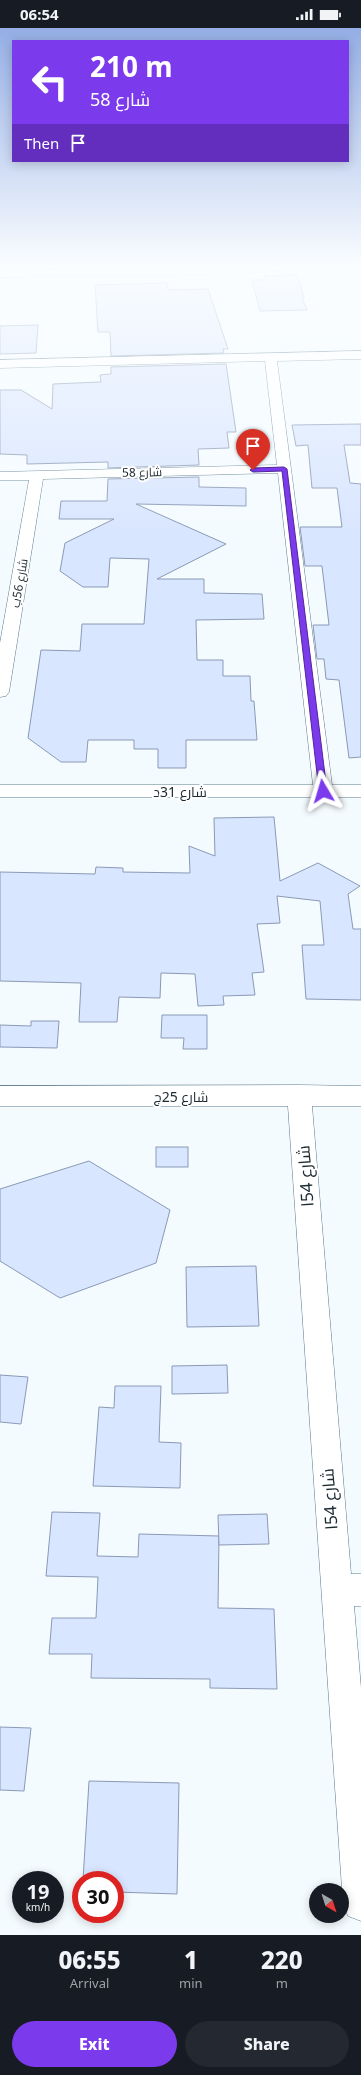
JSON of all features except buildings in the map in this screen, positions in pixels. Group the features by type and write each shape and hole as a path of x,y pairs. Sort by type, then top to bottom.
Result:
{"street":[{"path":"0,364 361,355"},
{"path":"271,358 323,791"},
{"name":"شارع 58","path":"0,476 284,469"},
{"name":"شارع 56ب","path":"0,692 37,475"},
{"name":"شارع 31د","path":"0,791 361,791"},
{"name":"شارع 54ا","path":"299,1095 349,1590 361,1903"},
{"name":"شارع 25ج","path":"0,1096 361,1096"}],"route":[{"path":"253,470 284,469 323,791"}]}
